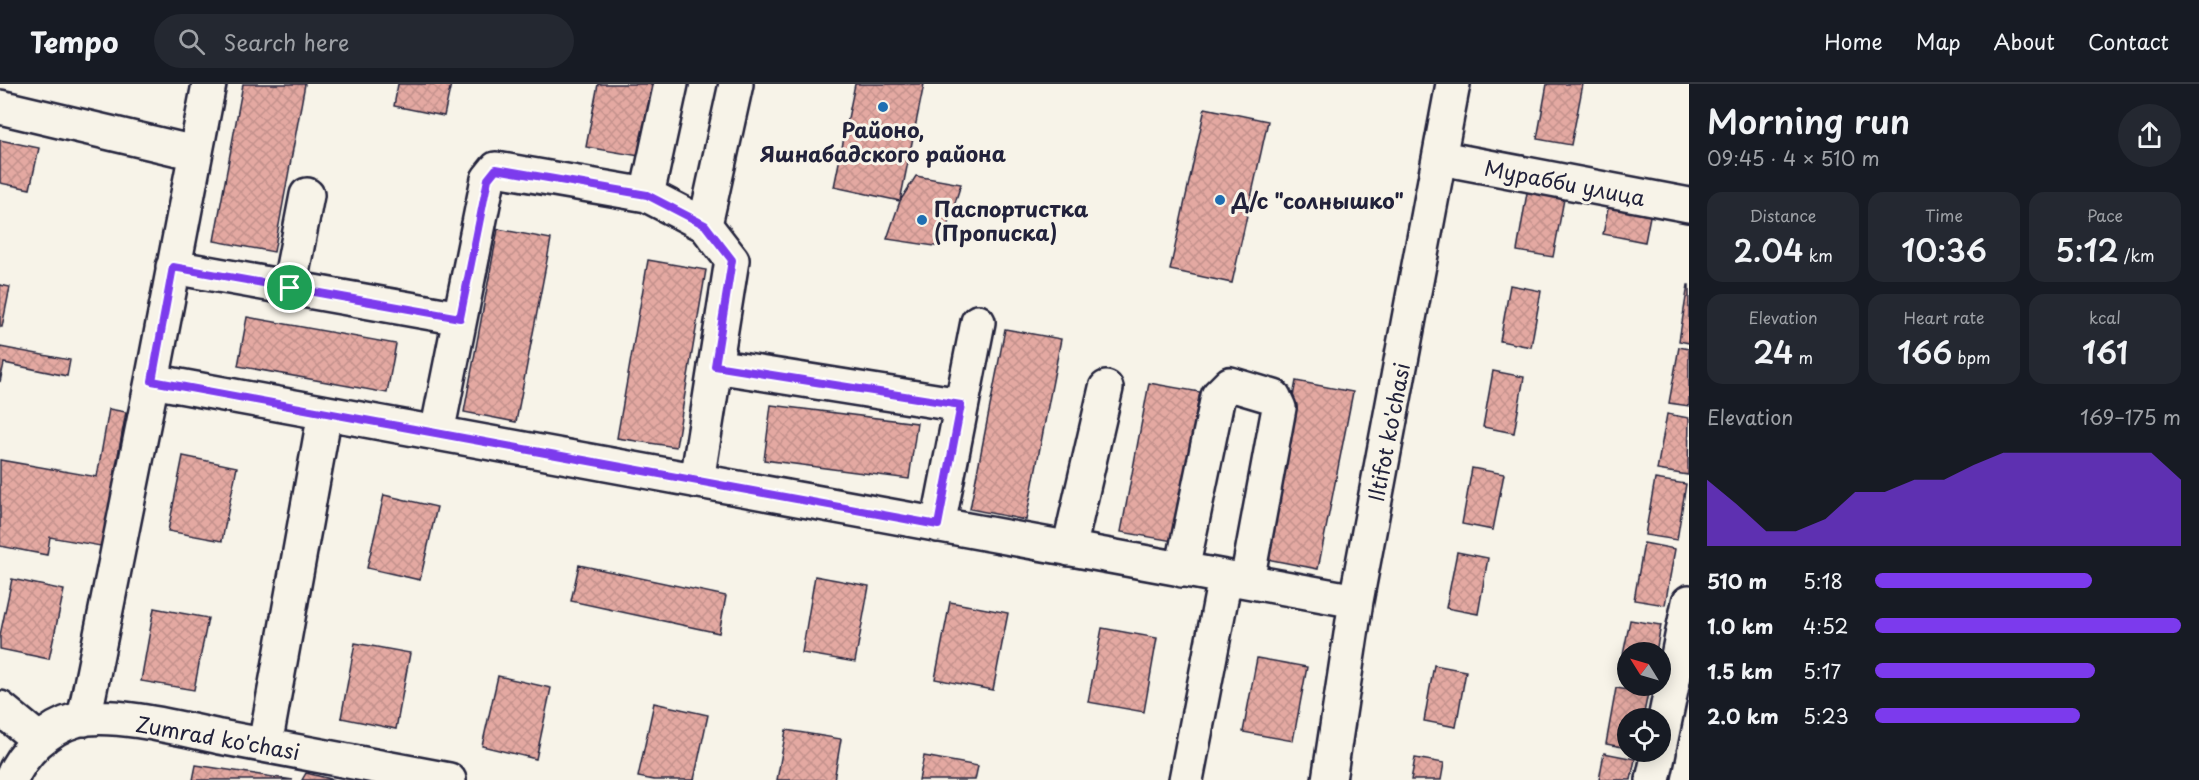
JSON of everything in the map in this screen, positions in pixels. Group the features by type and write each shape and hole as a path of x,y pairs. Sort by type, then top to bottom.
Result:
{"street":[{"path":"95,719 163,383 173,267 208,84"},
{"path":"647,195 671,84"},
{"path":"705,225 736,84"},
{"name":"Iltifot ko'chasi","path":"1329,780 1356,601 1453,84"},
{"path":"0,107 195,153"},
{"name":"Мурабби улица","path":"1440,158 1689,206"},
{"path":"437,434 488,179 496,169 647,195 705,225 732,260 697,481"},
{"path":"290,288 307,195"},
{"path":"173,267 460,318"},
{"path":"938,525 978,322"},
{"path":"715,366 961,405"},
{"path":"163,383 1356,601"},
{"path":"1182,570 1218,396 1230,384 1274,397 1279,408 1186,780"},
{"path":"1069,549 1106,388"},
{"path":"265,745 325,413"},
{"path":"1667,708 1689,602"},
{"path":"0,708 39,740"},
{"name":"Zumrad ko'chasi","path":"11,780 21,762 39,740 58,728 95,719 149,723 449,780"},
{"path":"1653,780 1657,762"}],"building":[{"path":"243,84 305,84 274,252 214,241"},
{"path":"398,84 451,84 444,116 394,106"},
{"path":"598,84 653,84 639,156 586,147"},
{"path":"855,84 924,84 900,201 834,187"},
{"path":"1547,84 1583,84 1571,145 1537,139"},
{"path":"1205,108 1268,121 1232,283 1170,270"},
{"path":"0,140 39,148 30,189 0,183"},
{"name":"Паспортистка (Прописка)","path":"916,176 961,184 941,247 887,239 900,201"},
{"path":"1528,187 1565,194 1553,257 1517,251"},
{"path":"1609,204 1651,211 1645,242 1603,234"},
{"path":"498,229 551,239 516,422 464,412"},
{"path":"648,260 706,270 676,447 617,438"},
{"path":"0,285 10,287 2,327 0,327"},
{"path":"1510,285 1541,291 1531,347 1500,341"},
{"path":"1689,285 1689,343 1679,341"},
{"path":"247,317 396,344 387,393 238,366"},
{"path":"1005,329 1061,339 1026,520 970,509"},
{"path":"0,347 70,360 67,376 4,363 0,382"},
{"path":"1679,347 1689,349 1689,406 1669,403"},
{"path":"1493,371 1524,377 1514,433 1483,427"},
{"path":"1296,381 1353,392 1318,569 1262,558"},
{"path":"1149,383 1200,392 1173,541 1121,532"},
{"path":"771,405 917,423 909,479 764,460"},
{"path":"109,409 126,412 114,477 124,479 112,548 50,537 47,555 0,546 0,460 97,477"},
{"path":"1667,414 1689,418 1688,475 1657,470"},
{"path":"183,456 237,467 222,541 168,531"},
{"path":"1472,468 1504,474 1493,530 1462,524"},
{"path":"1655,479 1686,484 1677,540 1645,535"},
{"path":"384,495 437,507 420,580 367,568"},
{"path":"1644,543 1675,549 1665,605 1634,600"},
{"path":"1457,552 1488,558 1478,614 1446,608"},
{"path":"579,565 726,596 719,633 571,601"},
{"path":"815,576 869,586 855,662 802,653"},
{"path":"12,579 64,590 49,659 0,649 0,635"},
{"path":"950,602 1008,613 993,690 935,679"},
{"path":"154,608 208,618 194,690 141,681"},
{"path":"1630,620 1661,625 1658,642 1626,642"},
{"path":"1102,628 1157,638 1144,712 1088,702"},
{"path":"355,643 410,653 396,729 341,718"},
{"path":"1257,658 1307,667 1293,741 1243,732"},
{"path":"1434,665 1466,671 1456,727 1424,721"},
{"path":"498,676 551,688 536,759 482,746"},
{"path":"1616,688 1617,696 1647,696 1645,708 1617,708 1617,746 1606,744"},
{"path":"654,703 708,715 694,780 654,780 638,777"},
{"path":"786,730 841,739 834,780 777,780"},
{"path":"1604,753 1617,756 1617,762 1634,762 1631,780 1599,780"},
{"path":"924,756 978,766 975,780 919,780"},
{"path":"1415,758 1444,763 1441,780 1411,780"},
{"path":"196,765 293,780 193,780"},
{"path":"306,773 335,780 302,780"}],"place":[{"name":"Районо, Яшнабадского района","path":"883,107"},
{"name":"Д/с \"солнышко\"","path":"1220,200"},
{"name":"Паспортистка (Прописка)","path":"922,220"}],"route":[{"path":"496,169 647,195 705,225 732,260 715,366 961,405 938,525 152,381 173,267 290,288 460,318 488,179 496,169"}]}
